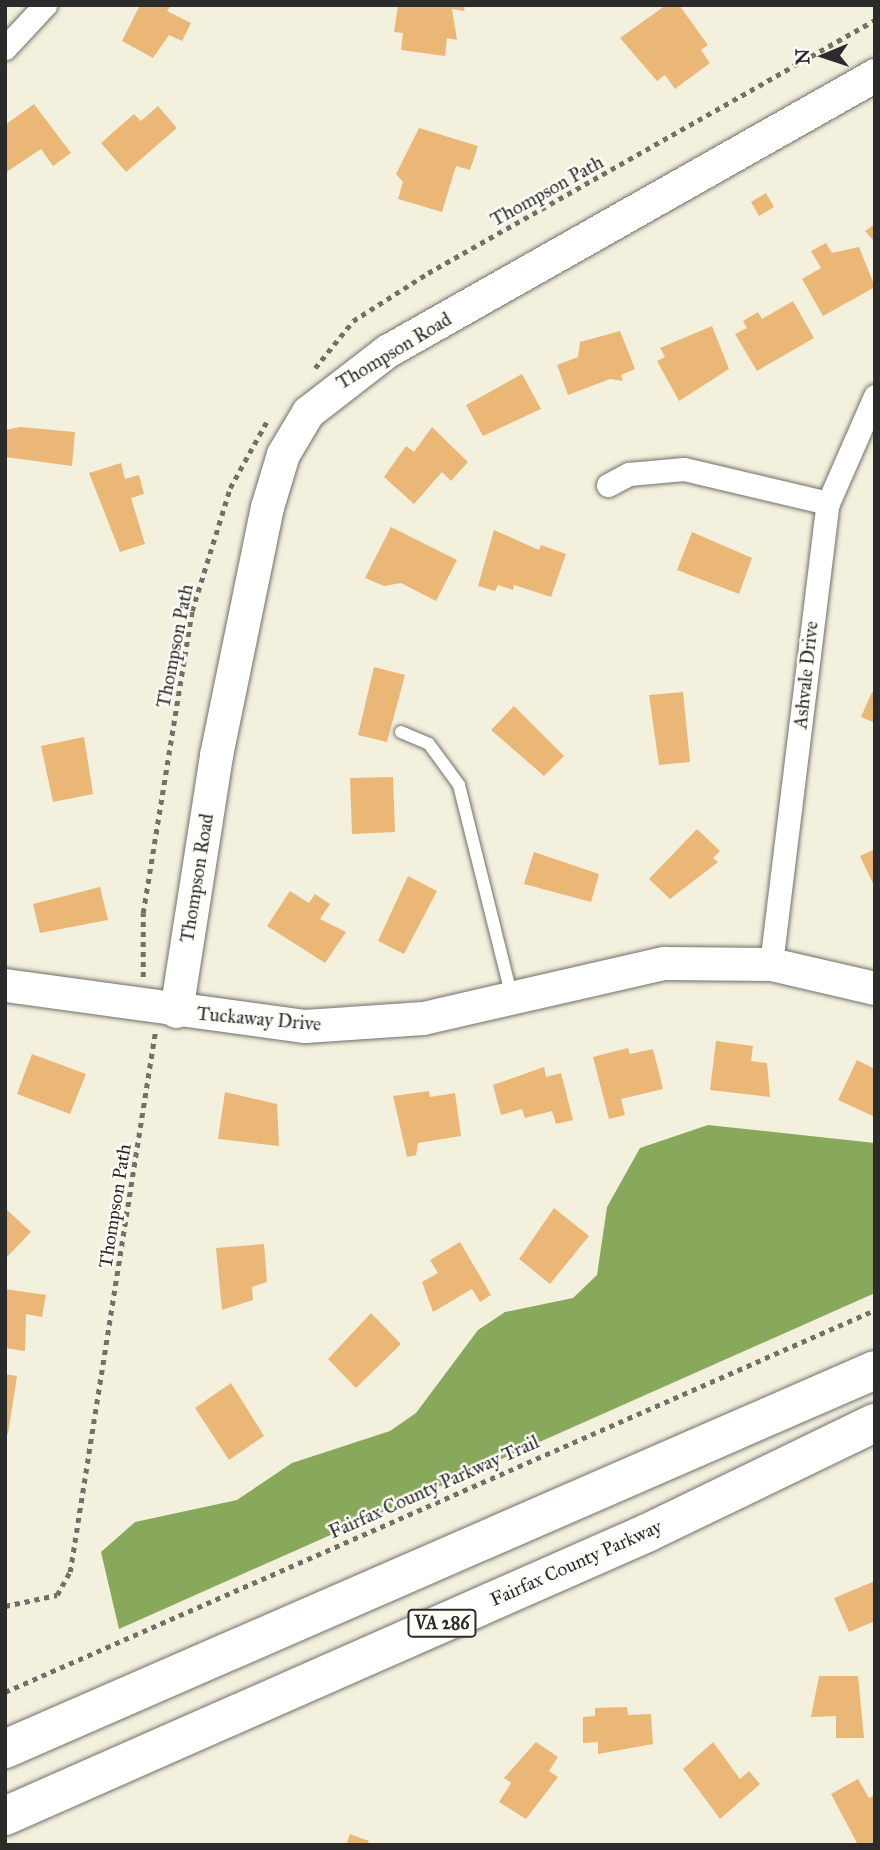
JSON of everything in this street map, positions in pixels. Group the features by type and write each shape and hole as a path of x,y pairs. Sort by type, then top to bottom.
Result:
{"highway":[{"path":"5,1749 875,1370"},
{"name":"Fairfax County Parkway","path":"5,1816 647,1532 875,1423"}],"street":[{"path":"5,48 45,5"},
{"name":"Thompson Road","path":"162,1009 267,507 283,454 308,412 387,351 875,75"},
{"name":"Ashvale Drive","path":"771,964 828,503 875,396"},
{"path":"608,485 629,474 684,469 828,503"},
{"name":"Tuckaway Drive","path":"5,985 162,1009 304,1026 373,1025 664,963 771,964 875,988"}],"lane":[{"path":"401,732 429,744 459,785 512,997"}],"path":[{"name":"Thompson Path","path":"305,379 354,321 428,273 875,20"},
{"name":"Thompson Path","path":"5,1606 57,1595 70,1572 162,1009 139,952 192,611 230,488 246,449 272,413"},
{"name":"Fairfax County Parkway Trail","path":"5,1692 875,1310"}],"green space":[{"path":"708,1125 875,1143 875,1293 119,1629 101,1552 135,1522 237,1500 292,1463 390,1431 416,1413 478,1330 505,1312 573,1298 597,1275 607,1207 640,1148"}],"building":[{"path":"140,5 171,5 167,11 191,23 182,41 169,35 153,58 122,41"},
{"path":"398,5 465,5 464,11 452,9 457,40 447,38 445,56 401,50 403,33 394,32"},
{"path":"666,5 679,5 708,45 701,50 710,63 675,89 665,75 657,81 620,38"},
{"path":"34,104 71,153 53,166 41,149 5,173 5,125"},
{"path":"158,106 177,128 126,172 101,143 134,114 141,121"},
{"path":"419,128 478,146 470,170 456,166 442,212 398,199 403,182 396,174"},
{"path":"766,193 774,207 759,216 751,202"},
{"path":"875,224 875,242 865,231"},
{"path":"826,243 832,253 859,247 875,287 823,316 802,279 821,268 811,251"},
{"path":"793,301 814,338 757,371 735,334 747,328 743,321 758,312 762,319"},
{"path":"712,326 729,369 679,401 657,361 665,357 660,348"},
{"path":"620,331 635,369 621,375 623,381 610,379 568,395 557,365 578,357 580,342"},
{"path":"522,374 541,409 483,436 466,405"},
{"path":"20,427 75,432 72,466 5,457 5,430"},
{"path":"432,427 468,462 451,481 442,472 414,504 384,477 406,446 414,452"},
{"path":"121,463 125,479 139,475 144,494 131,498 145,544 120,552 89,473"},
{"path":"391,527 457,560 436,601 401,583 384,586 365,578"},
{"path":"494,530 539,550 541,545 566,554 551,597 514,585 513,590 498,585 495,591 478,586"},
{"path":"692,532 752,558 739,594 677,570"},
{"path":"374,667 405,675 387,742 358,735"},
{"path":"683,692 690,762 659,765 649,695"},
{"path":"872,692 875,693 875,723 861,717"},
{"path":"514,706 564,756 544,776 491,730"},
{"path":"84,737 93,794 53,802 41,746"},
{"path":"393,777 395,832 352,834 350,778"},
{"path":"697,829 720,851 713,858 718,862 670,899 649,879"},
{"path":"875,849 875,888 860,856"},
{"path":"534,852 599,874 591,902 524,884"},
{"path":"408,876 437,891 404,954 378,941"},
{"path":"100,887 108,920 40,933 33,904"},
{"path":"290,891 309,903 315,894 330,904 320,919 346,932 325,963 267,926"},
{"path":"716,1041 753,1046 751,1061 767,1063 770,1097 710,1090"},
{"path":"628,1048 630,1054 653,1049 663,1089 621,1099 625,1115 609,1119 593,1057"},
{"path":"32,1054 86,1074 70,1114 17,1094"},
{"path":"857,1060 875,1069 875,1117 838,1100"},
{"path":"544,1067 546,1077 561,1073 573,1120 556,1124 552,1111 525,1118 522,1109 501,1115 493,1085"},
{"path":"429,1091 430,1097 455,1093 461,1136 418,1143 416,1155 407,1157 393,1096"},
{"path":"225,1092 277,1104 279,1146 218,1139"},
{"path":"5,1208 31,1232 5,1259"},
{"path":"554,1208 589,1236 550,1284 519,1259"},
{"path":"460,1242 491,1295 480,1302 472,1289 433,1312 422,1282 438,1273 430,1260"},
{"path":"264,1244 267,1282 252,1287 253,1300 222,1310 216,1248"},
{"path":"5,1289 46,1295 42,1317 26,1314 25,1351 5,1348"},
{"path":"371,1313 401,1344 356,1388 328,1359"},
{"path":"5,1374 17,1376 8,1434 5,1434"},
{"path":"231,1383 264,1436 229,1460 195,1408"},
{"path":"875,1581 875,1621 849,1632 834,1598"},
{"path":"819,1676 858,1676 864,1738 836,1738 836,1716 811,1717"},
{"path":"627,1707 628,1715 651,1714 653,1744 598,1754 598,1742 583,1743 583,1717 595,1716 595,1708"},
{"path":"536,1742 558,1757 549,1771 558,1777 526,1819 499,1802 511,1783 504,1778"},
{"path":"713,1742 740,1779 749,1771 760,1784 720,1819 683,1769"},
{"path":"858,1779 869,1798 875,1795 875,1845 858,1845 831,1794"},
{"path":"350,1834 369,1841 367,1845 346,1845"}]}
